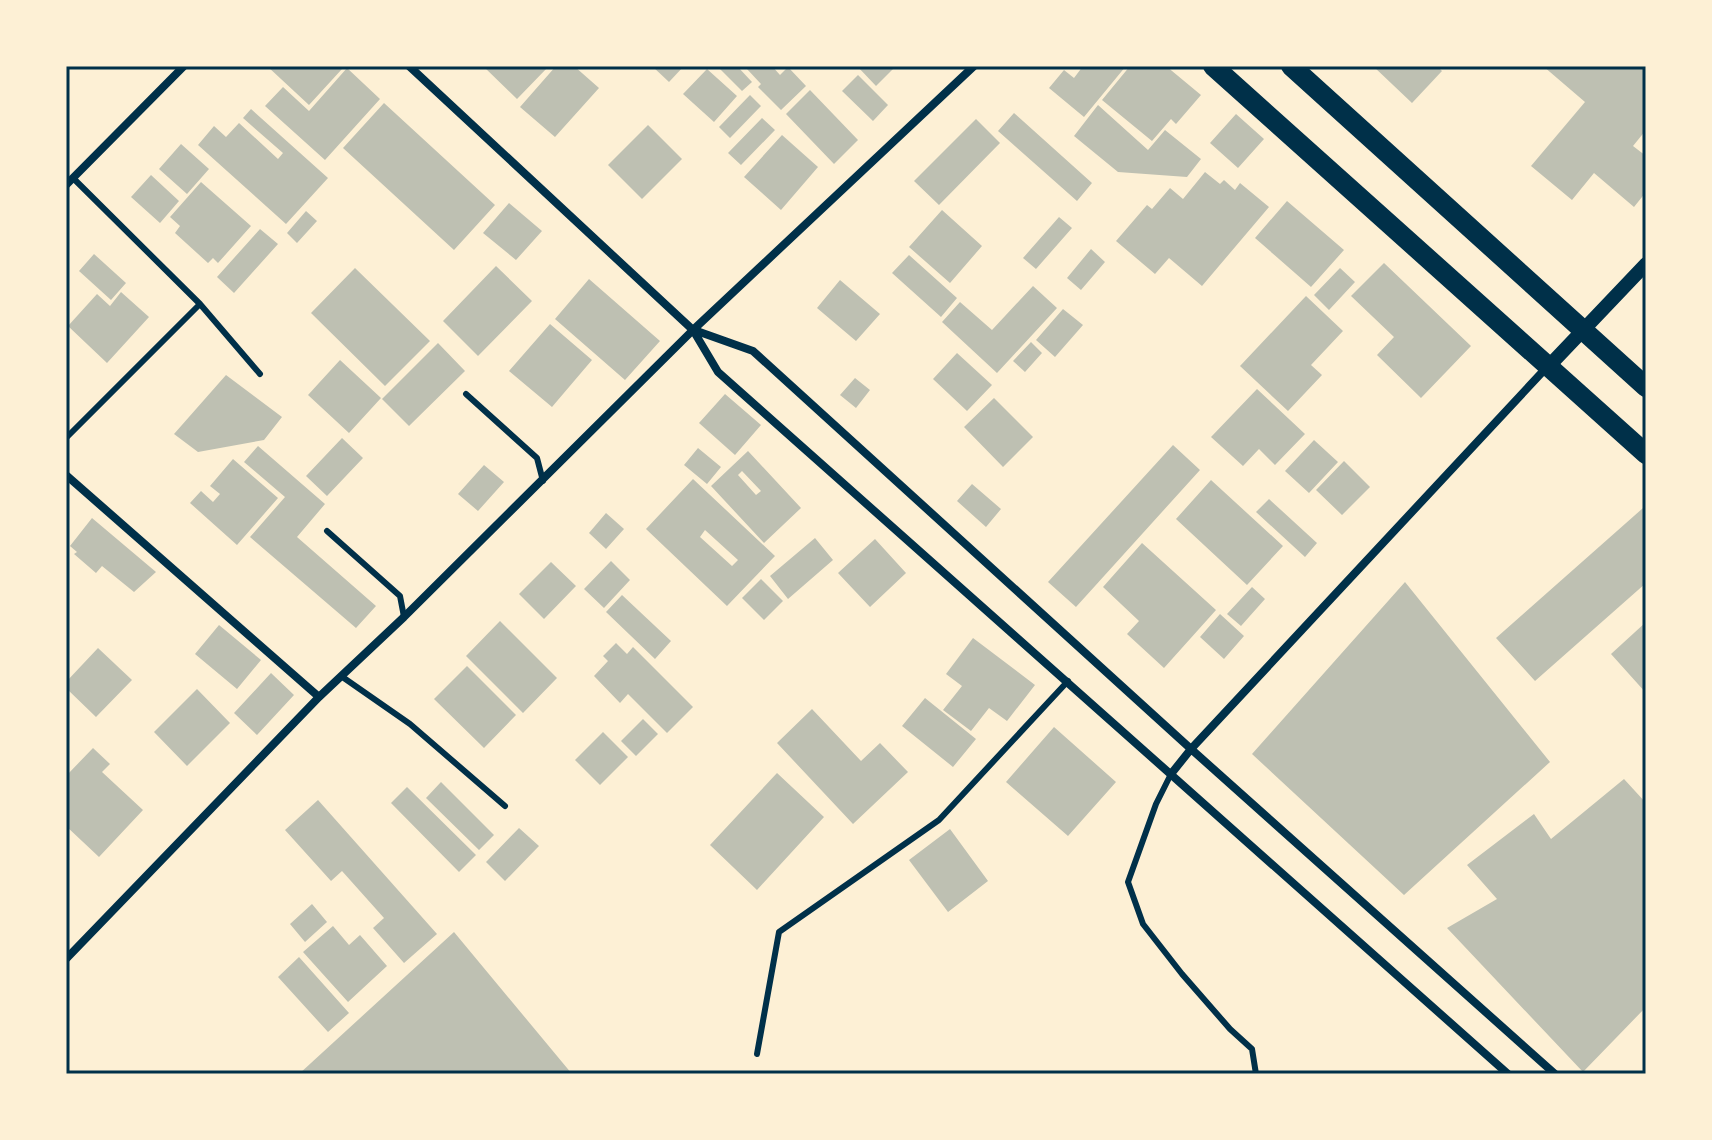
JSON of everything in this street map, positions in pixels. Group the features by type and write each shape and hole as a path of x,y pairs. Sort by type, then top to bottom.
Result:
{"main road":[{"path":"1213,66 1646,454"},
{"path":"1291,66 1646,387"}],"street":[{"path":"69,182 184,66"},
{"path":"409,66 693,330 718,372 1508,1074"},
{"path":"66,959 319,697 543,481 693,330 974,66"},
{"path":"1171,774 1191,749 1646,264"},
{"path":"693,330 753,351 1555,1074"},
{"path":"66,475 319,697"}],"lane":[{"path":"69,182 200,304 260,374"},
{"path":"66,438 200,304"},
{"path":"466,394 537,458 543,481"},
{"path":"327,531 400,596 404,617"},
{"path":"341,676 410,724 505,806"},
{"path":"757,1054 779,932 939,820 1068,681"},
{"path":"1171,774 1156,804 1128,882 1143,924 1230,1029 1252,1049 1256,1074"}],"building":[{"path":"267,66 338,66 342,69 309,105"},
{"path":"483,66 549,66 517,99"},
{"path":"556,66 574,66 599,88 555,137 520,107"},
{"path":"652,66 684,66 669,82"},
{"path":"717,66 737,66 752,82 742,91"},
{"path":"772,66 780,75 788,67 806,86 781,110 758,87 761,84 746,68"},
{"path":"857,66 896,66 876,86"},
{"path":"1083,66 1126,66 1084,117 1049,88 1064,70 1074,78"},
{"path":"1130,66 1166,66 1201,95 1176,124 1171,119 1152,141 1102,100"},
{"path":"1373,66 1437,66 1442,71 1412,103"},
{"path":"1543,66 1646,66 1646,130 1633,146 1646,156 1646,192 1634,207 1594,173 1572,200 1531,166 1585,102"},
{"path":"347,68 380,99 325,160 265,106 283,87 309,111"},
{"path":"707,69 737,96 714,122 683,94"},
{"path":"858,75 888,105 873,121 842,91"},
{"path":"810,90 858,140 834,164 786,114"},
{"path":"750,95 761,106 730,138 719,127"},
{"path":"384,103 495,205 454,250 343,148"},
{"path":"1098,105 1148,150 1165,130 1201,159 1187,177 1118,172 1074,136"},
{"path":"251,109 328,178 286,224 198,145 214,126 226,137 239,123 278,159 283,153 243,118"},
{"path":"1014,113 1092,183 1077,201 998,131"},
{"path":"1236,114 1264,139 1238,168 1210,143"},
{"path":"762,118 775,130 741,165 728,153"},
{"path":"976,119 1000,143 939,205 914,181"},
{"path":"648,125 682,159 642,199 608,165"},
{"path":"782,135 818,167 781,210 744,177"},
{"path":"181,144 209,169 187,194 159,169"},
{"path":"1205,172 1220,184 1224,180 1235,190 1240,183 1269,207 1202,286 1169,258 1155,274 1116,241 1147,205 1152,209 1170,188 1183,199"},
{"path":"151,175 179,201 160,223 131,197"},
{"path":"201,182 251,226 218,263 213,258 208,263 175,233 180,226 170,217"},
{"path":"1287,201 1344,250 1311,287 1255,238"},
{"path":"509,203 542,231 516,260 483,233"},
{"path":"942,210 982,246 950,283 909,247"},
{"path":"306,211 317,221 297,243 287,233"},
{"path":"1059,217 1072,228 1036,269 1023,258"},
{"path":"260,229 278,244 234,293 217,277"},
{"path":"1091,249 1105,262 1081,290 1067,278"},
{"path":"94,254 126,283 111,300 79,271"},
{"path":"909,255 957,298 941,317 892,273"},
{"path":"1384,263 1471,346 1421,398 1377,355 1394,337 1351,296"},
{"path":"496,266 532,301 478,356 443,321"},
{"path":"355,268 430,341 385,386 311,313"},
{"path":"1340,268 1355,282 1329,310 1314,295"},
{"path":"589,279 660,341 625,380 555,319"},
{"path":"840,280 880,314 856,341 817,308"},
{"path":"1033,286 1057,308 997,373 942,322 960,302 992,330"},
{"path":"121,292 149,317 107,363 68,326 97,294 110,306"},
{"path":"1306,296 1343,331 1311,365 1322,375 1288,411 1240,366"},
{"path":"1063,309 1083,325 1055,357 1036,340"},
{"path":"550,324 592,360 552,407 509,371"},
{"path":"1031,342 1042,353 1025,372 1013,361"},
{"path":"438,343 465,371 409,426 382,399"},
{"path":"957,353 992,385 967,411 933,379"},
{"path":"340,360 381,398 349,433 308,395"},
{"path":"226,375 282,417 264,440 198,452 174,434"},
{"path":"855,378 870,390 856,408 840,395"},
{"path":"1257,389 1305,434 1275,465 1259,449 1243,466 1211,437"},
{"path":"725,394 761,425 735,455 699,423"},
{"path":"994,398 1033,437 1003,467 964,427"},
{"path":"342,438 363,458 327,496 306,476"},
{"path":"1314,440 1338,462 1309,493 1285,471"},
{"path":"1173,445 1200,470 1076,607 1048,582"},
{"path":"258,446 325,504 297,537 376,606 356,628 250,537 285,497 244,462"},
{"path":"698,448 721,467 707,484 684,465"},
{"path":"748,451 801,508 764,543 711,486","holes":["742,471 761,491 756,495 738,475"]},
{"path":"233,459 278,498 237,545 190,503 201,491 213,502 220,494 210,486"},
{"path":"1344,461 1370,487 1342,515 1316,490"},
{"path":"484,465 504,482 478,511 458,494"},
{"path":"693,479 775,556 727,606 646,529","holes":["705,530 738,560 732,566 700,537"]},
{"path":"1211,480 1283,546 1247,585 1176,519"},
{"path":"972,484 1001,509 986,527 957,501"},
{"path":"1269,499 1317,543 1305,557 1256,512"},
{"path":"1643,508 1646,511 1646,583 1535,681 1496,638"},
{"path":"606,513 624,529 606,549 589,533"},
{"path":"92,518 156,572 134,592 102,566 96,573 74,554 77,552 70,546"},
{"path":"815,538 833,560 788,599 770,576"},
{"path":"875,539 906,573 870,607 838,573"},
{"path":"1142,543 1216,610 1164,668 1127,634 1139,621 1103,587"},
{"path":"611,561 630,580 604,608 584,589"},
{"path":"551,562 576,586 544,619 519,594"},
{"path":"761,579 783,601 764,620 742,598"},
{"path":"1405,582 1550,762 1404,895 1252,754"},
{"path":"1252,587 1265,599 1241,626 1227,614"},
{"path":"622,595 671,641 655,659 606,612"},
{"path":"1220,614 1244,636 1224,659 1200,637"},
{"path":"500,621 557,678 523,713 466,656"},
{"path":"1646,622 1646,693 1611,654"},
{"path":"219,625 261,660 237,689 195,654"},
{"path":"973,638 1035,685 1007,721 989,708 971,731 943,710 962,686 946,674"},
{"path":"616,643 627,654 633,647 693,707 667,733 628,694 620,703 594,676 608,661 603,656"},
{"path":"98,648 132,680 96,717 66,688 66,682"},
{"path":"467,666 516,715 484,748 434,699"},
{"path":"271,673 294,695 257,735 234,713"},
{"path":"197,689 230,723 187,766 154,732"},
{"path":"925,698 976,739 953,767 902,726"},
{"path":"812,709 861,761 880,743 908,772 853,824 777,743"},
{"path":"643,719 658,734 636,756 621,741"},
{"path":"1054,727 1116,782 1068,836 1006,782"},
{"path":"603,732 628,757 600,785 575,760"},
{"path":"93,748 110,764 102,772 143,810 99,857 66,826 66,776"},
{"path":"777,773 824,817 757,890 710,845"},
{"path":"1624,779 1646,803 1646,1007 1583,1072 1447,928 1497,899 1467,865 1534,814 1551,839"},
{"path":"441,782 494,835 479,850 426,798"},
{"path":"407,787 476,855 459,872 391,803"},
{"path":"318,800 437,934 404,963 373,928 384,918 342,871 331,881 285,830"},
{"path":"519,828 539,846 505,881 486,862"},
{"path":"950,829 988,881 948,912 909,860"},
{"path":"312,904 327,922 305,942 290,924"},
{"path":"333,926 349,945 360,935 387,966 348,1002 303,952"},
{"path":"454,932 572,1074 299,1074"},
{"path":"299,957 349,1013 328,1032 278,977"}]}
